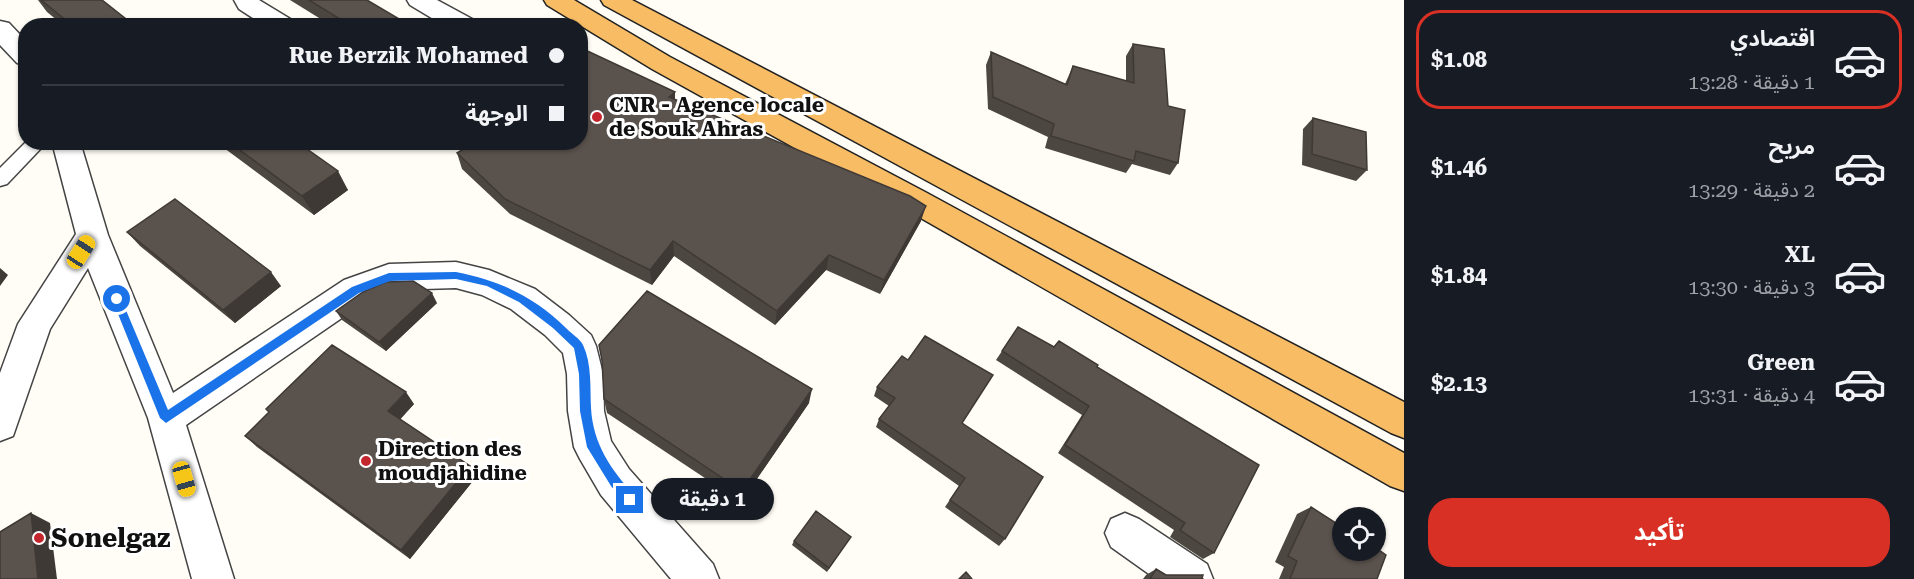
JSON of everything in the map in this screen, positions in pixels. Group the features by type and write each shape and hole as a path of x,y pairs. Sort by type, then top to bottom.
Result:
{"highway":[{"path":"556,0 595,16 1404,421"},
{"path":"595,16 661,63 916,201 1404,473"}],"street":[{"path":"246,0 248,4 270,18"},
{"path":"419,0 451,18"},
{"path":"0,29 18,48"},
{"path":"68,150 92,235 133,342 166,418 213,579"},
{"path":"0,424 35,324 92,235"},
{"path":"166,418 356,290 389,277 456,275 489,283 523,299 557,325 579,346 585,374 586,411 592,447 615,482 698,579"},
{"path":"1125,533 1192,579"}],"lane":[{"path":"0,179 30,150"}],"building":[{"path":"41,0 102,0 125,18 63,18"},
{"path":"309,0 367,0 397,18 338,18"},
{"path":"1133,44 1164,49 1168,106 1185,110 1178,163 1136,151 1134,161 1051,136 1054,124 993,97 991,52 1067,85 1073,66 1134,83"},
{"path":"588,51 675,92 669,97 910,196 926,206 884,280 829,255 777,311 673,241 650,270 505,199 457,153 462,150 588,150"},
{"path":"1313,118 1366,132 1367,170 1312,154"},
{"path":"240,150 308,150 338,171 302,196"},
{"path":"175,199 271,272 223,310 127,232"},
{"path":"413,281 432,293 379,342 336,311 363,292 386,282"},
{"path":"647,291 812,389 742,491 604,399 599,345"},
{"path":"1018,327 1054,347 1059,341 1098,365 1097,367 1259,465 1214,553 1180,530 1185,523 1065,445 1089,406 1002,351"},
{"path":"925,336 993,375 962,423 1043,477 1005,539 950,500 965,478 879,419 895,398 877,387 902,356 908,360"},
{"name":"Direction des moudjahidine","path":"332,345 406,392 388,411 470,466 401,550 245,436 269,412 266,409"},
{"path":"1311,507 1332,521 1332,561 1384,561 1377,579 1290,579 1297,561 1288,556"},
{"path":"816,511 851,537 829,568 794,541"},
{"path":"31,513 38,579 0,579 0,532"},
{"path":"1156,569 1166,575 1203,575 1203,579 1150,579"},
{"path":"966,572 972,579 959,579"}],"place":[{"name":"CNR - Agence locale de Souk Ahras","path":"597,117"},
{"name":"Direction des moudjahidine","path":"366,461"},
{"name":"Sonelgaz","path":"39,538"}],"route":[{"path":"117,299 166,418 356,290 389,277 456,275 489,283 523,299 557,325 579,346 585,374 586,411 592,447 630,500"}]}
